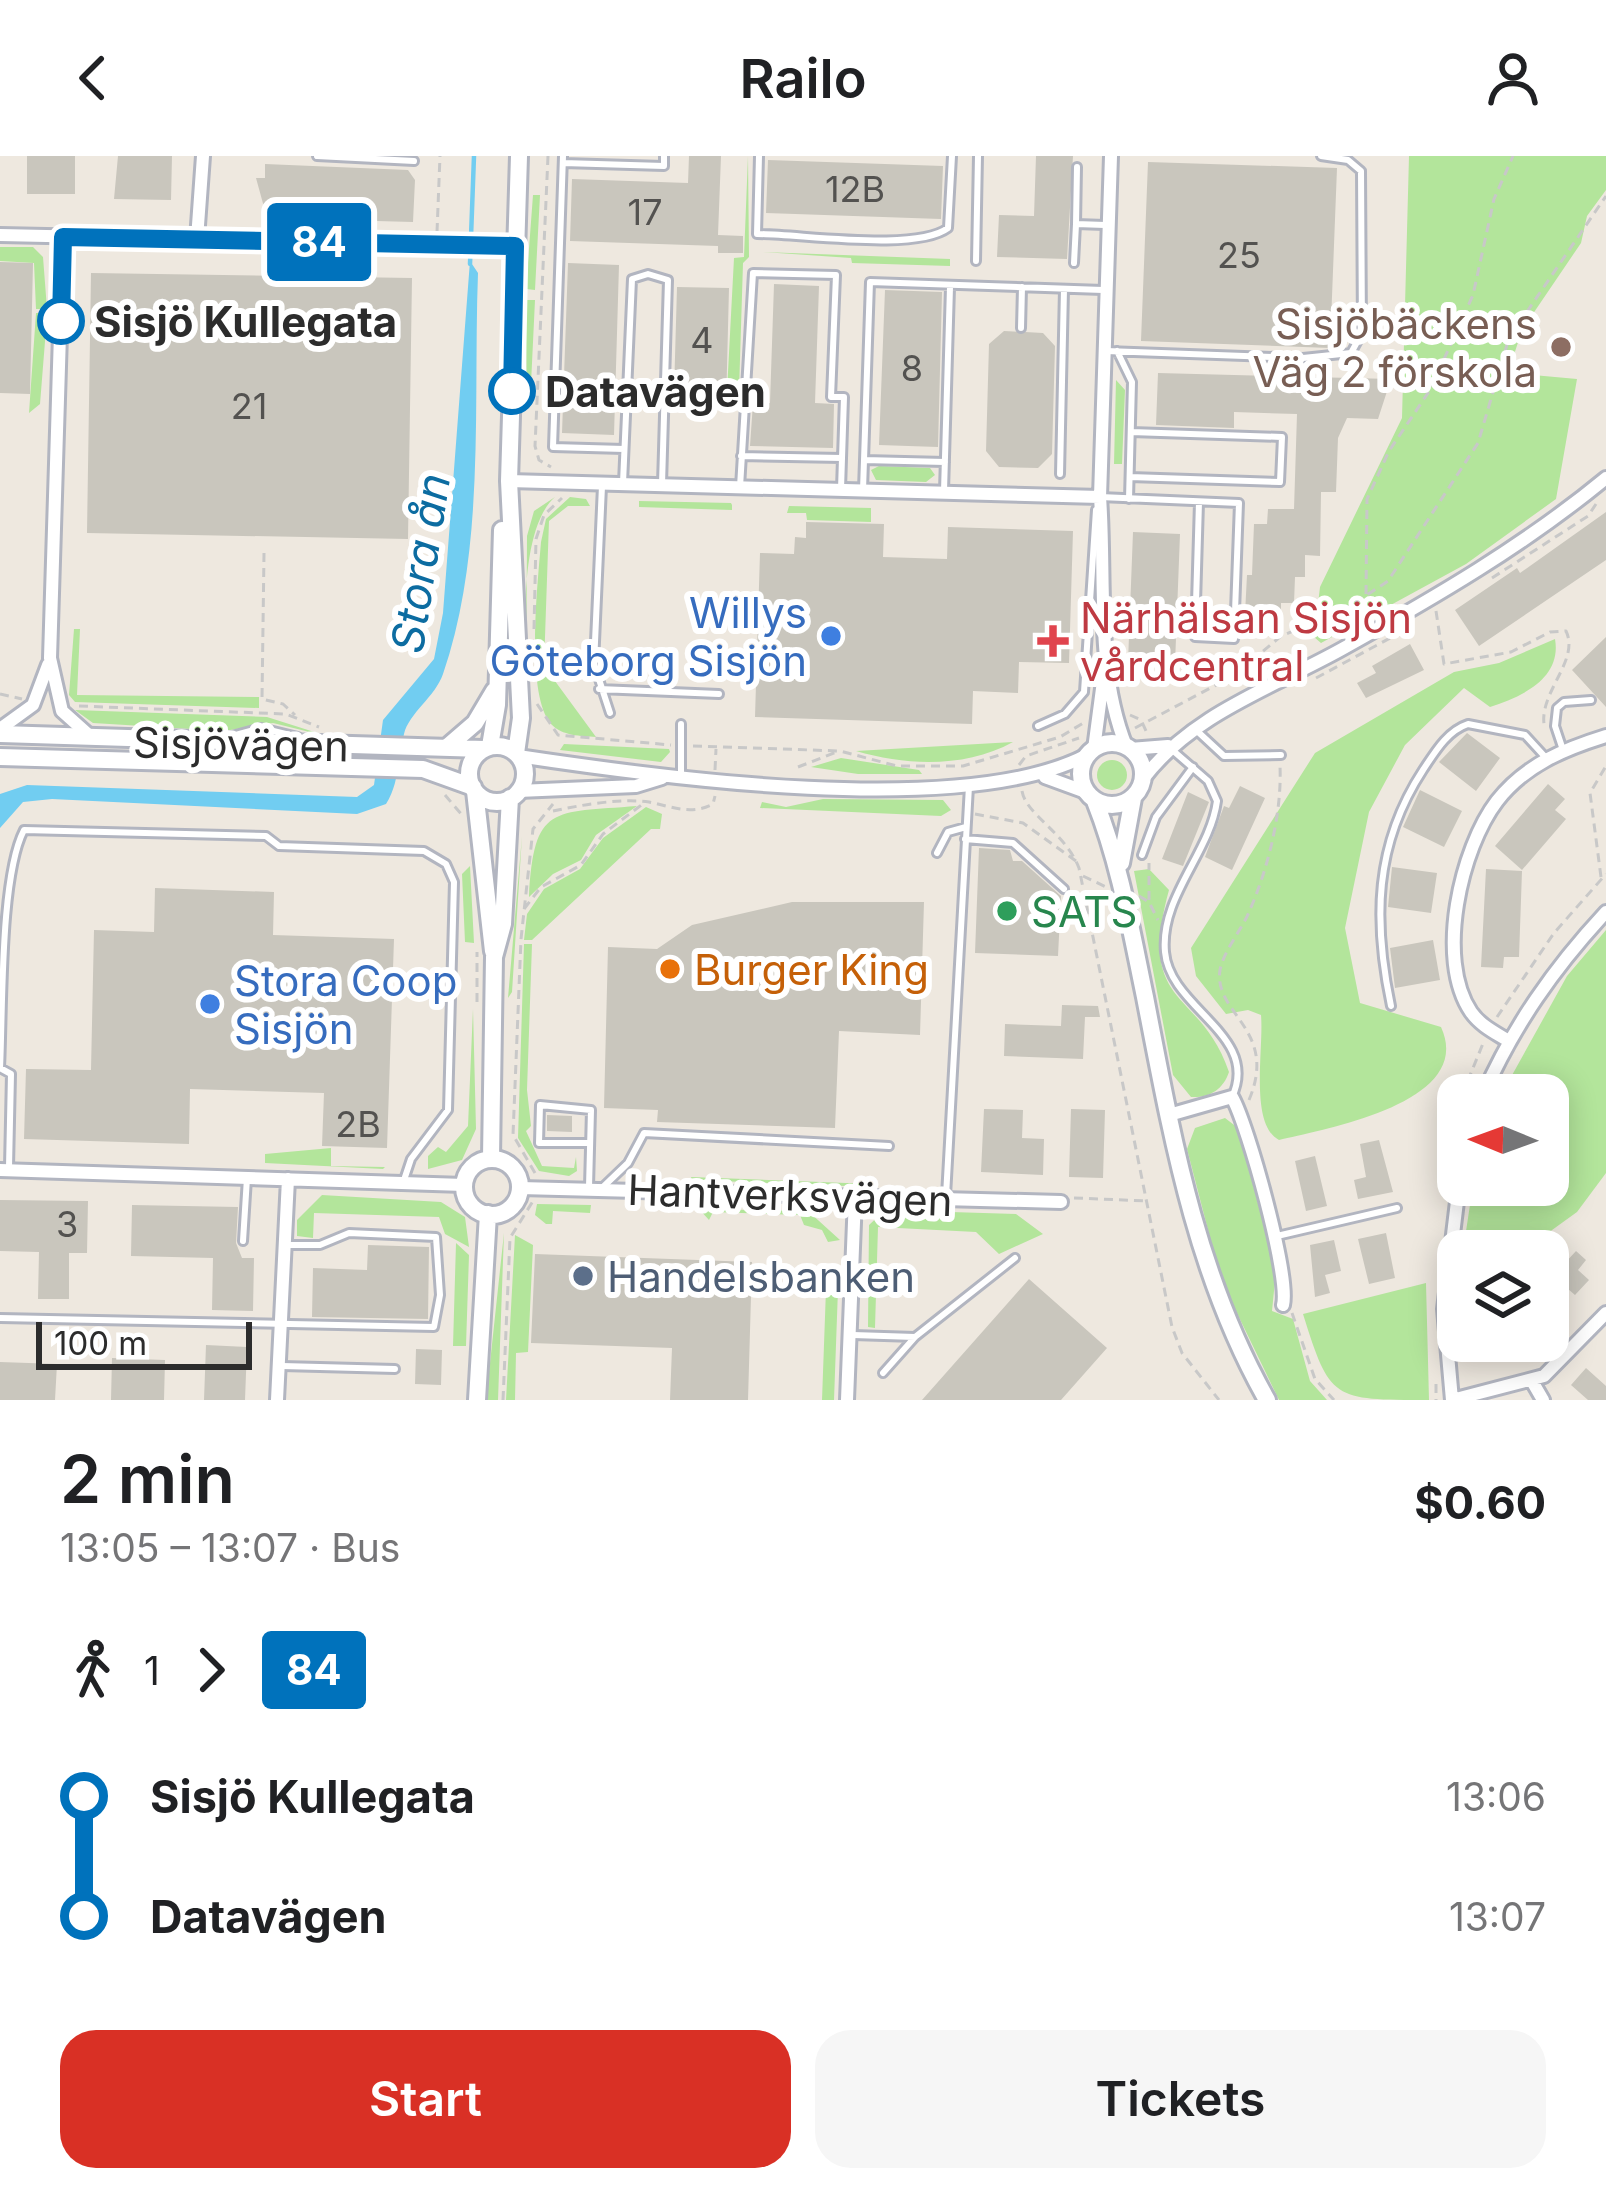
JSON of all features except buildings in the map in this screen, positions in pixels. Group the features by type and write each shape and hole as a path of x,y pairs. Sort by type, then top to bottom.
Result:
{"street":[{"path":"197,238 203,156"},
{"path":"494,958 505,906 514,795 525,773 517,754 521,718 509,481 519,156"},
{"path":"1111,156 1107,291 1111,351 1100,497 1108,717 1142,764 1143,779"},
{"path":"0,235 515,246"},
{"path":"63,237 50,658 62,711 97,741"},
{"path":"1122,882 1123,838 1132,798 1168,746 1194,727 1438,594 1530,536 1606,478"},
{"path":"509,481 1100,497"},
{"path":"491,1159 494,958 469,769 487,748 498,685 503,511 509,481"},
{"path":"0,732 33,705 50,658"},
{"path":"446,748 475,723 498,685"},
{"path":"1108,717 1081,771 1122,882 1168,1115 1207,1269 1231,1333 1268,1400"},
{"name":"Sisjövägen","path":"0,732 97,741 487,748"},
{"path":"1507,1040 1490,1029 1464,995 1456,943 1459,886 1468,853 1498,799 1547,759 1606,736"},
{"path":"1038,777 1090,746 1168,746"},
{"path":"487,748 681,780 969,786 1038,777 1060,779 1117,806 1132,798"},
{"name":"Sisjövägen","path":"0,758 400,768 439,772 474,789"},
{"path":"474,789 491,801 554,790 636,786 663,778"},
{"path":"1492,1074 1540,988 1602,905"},
{"path":"1168,1115 1235,1102 1287,1292 1283,1305"},
{"path":"491,1159 508,1164 527,1188 513,1205 488,1214 468,1201 464,1186 475,1164 491,1159"},
{"path":"4,1170 464,1186"},
{"path":"277,1400 288,1179"},
{"name":"Hantverksvägen","path":"527,1188 1061,1202"},
{"path":"847,1400 855,1197"},
{"path":"1456,1206 1444,1309 1452,1400 1532,1381 1562,1362 1606,1313"},
{"path":"478,1400 488,1214"},
{"path":"1532,1381 1544,1400"}],"lane":[{"path":"317,156 414,161"},
{"path":"624,449 554,447 563,159 664,166 664,156"},
{"path":"759,156 758,234 904,238 929,237 948,228 952,156"},
{"path":"976,261 978,156"},
{"path":"1111,351 1303,358 1351,353 1362,333 1361,171 1348,160 1321,156"},
{"path":"1074,263 1077,167"},
{"path":"1076,224 1109,225"},
{"path":"740,487 753,272 836,275 831,397 844,397 841,489"},
{"path":"623,483 632,279 648,274 668,280 662,485"},
{"path":"863,490 870,282 1107,291"},
{"path":"944,491 950,286"},
{"path":"1021,328 1022,287"},
{"path":"1060,474 1064,289"},
{"path":"1111,351 1132,382 1130,499"},
{"path":"1130,477 1280,482 1282,437 1131,432"},
{"path":"741,456 842,458"},
{"path":"864,460 945,462"},
{"path":"602,484 594,664 598,689 610,713"},
{"path":"1038,726 1065,715 1084,692 1093,516 1100,497 1239,503 1234,638 1195,637 1199,502"},
{"path":"598,689 719,694"},
{"path":"1563,751 1557,708 1564,702 1591,700"},
{"path":"681,724 681,780"},
{"path":"1391,1006 1379,950 1379,884 1398,813 1412,787 1446,738 1468,724 1525,735 1547,759"},
{"path":"1194,727 1224,756 1281,755"},
{"path":"1168,746 1216,795 1216,811 1173,909 1165,951 1175,982 1236,1055 1240,1073 1235,1102"},
{"path":"1142,855 1156,817 1193,767"},
{"path":"945,1200 969,786"},
{"path":"938,853 948,832 966,827"},
{"path":"4,1170 11,1074 0,1068 6,902 12,847 24,830 266,836 279,846 424,851 446,864 454,882 448,1110 411,1159 404,1184"},
{"path":"965,839 1013,843 1064,890"},
{"path":"590,1143 539,1143 540,1105 591,1110 594,1190"},
{"path":"594,1190 628,1163 644,1133 889,1146"},
{"path":"243,1241 247,1178"},
{"path":"1273,1237 1397,1208"},
{"path":"0,1318 430,1330 439,1316 436,1237 349,1233 320,1245 284,1245"},
{"path":"883,1373 915,1337 1016,1258"},
{"path":"811,1281 851,1280"},
{"path":"849,1336 915,1337"},
{"path":"278,1366 395,1369"}],"path":[{"path":"436,244 440,156"},
{"path":"533,645 536,539 544,515 562,500 562,470 545,465 535,446 548,156"},
{"path":"1366,596 1370,490 1430,390 1473,295 1494,199 1513,156"},
{"path":"1162,716 1234,675 1281,636 1388,581 1478,443 1508,338 1606,196"},
{"path":"1478,586 1588,516 1606,494"},
{"path":"262,712 264,553"},
{"path":"1424,617 1444,604"},
{"path":"1436,609 1444,664 1511,652 1550,632 1566,631 1570,648 1546,694 1544,727"},
{"path":"1305,681 1330,675 1408,628"},
{"path":"0,694 33,705"},
{"path":"262,699 283,704 296,717"},
{"path":"536,703 558,735 556,761"},
{"path":"62,711 74,706 262,712 296,717 324,730"},
{"path":"558,735 680,746 840,751 897,766 963,766 1108,717 1141,720 1150,749"},
{"path":"1019,766 1026,756 1090,746"},
{"path":"798,767 840,751"},
{"path":"1235,1102 1247,1103 1256,1082 1257,1049 1222,987 1221,968 1249,912 1267,857 1281,755"},
{"path":"1471,1074 1490,1029 1604,876 1590,793 1606,766"},
{"path":"553,811 554,790"},
{"path":"1022,791 1028,808 1065,838 1076,861 1177,1342 1219,1400"},
{"path":"503,1400 510,1238 533,1210 527,1188 535,1166 513,1135 524,909 533,830 553,811 645,802 667,809 702,809 713,804 715,796"},
{"path":"524,909 542,887 581,865 603,834 645,802"},
{"path":"968,813 1023,823 1076,861"},
{"path":"1595,842 1606,846"},
{"path":"1142,855 1151,865 1149,902"},
{"path":"1590,891 1602,905"},
{"path":"454,950 477,942"},
{"path":"506,1042 517,1045"},
{"path":"1061,1202 1085,1196 1148,1202"},
{"path":"1283,1305 1299,1318 1315,1379 1334,1400"}],"green space":[{"path":"748,156 749,257 743,263 739,391 727,391 734,258 744,257"},
{"path":"1409,156 1606,156 1606,190 1587,216 1581,243 1522,330 1511,364 1533,375 1577,379 1556,499 1466,564 1321,643 1314,637 1320,587 1402,418"},
{"path":"533,195 540,195 535,290 526,289"},
{"path":"0,247 33,247 43,257 47,309 36,309 34,263 0,261"},
{"path":"763,252 950,259 950,266 852,263 851,258"},
{"path":"525,300 535,300 531,384 527,384"},
{"path":"36,313 47,313 42,328 46,329 40,404 29,413"},
{"path":"1116,380 1125,390 1122,464 1114,464"},
{"path":"879,466 930,468 935,475 926,482 876,480 871,470"},
{"path":"555,497 542,514 534,537 527,584 527,536 534,511"},
{"path":"570,497 586,499 590,506 568,506 549,521 544,666 596,737 555,728 543,709 538,688 535,636 541,542 546,519"},
{"path":"639,501 731,503 732,510 639,507"},
{"path":"789,506 871,508 871,522 807,520 806,513 787,513"},
{"path":"74,629 80,629 77,695 259,697 259,708 75,702 69,695"},
{"path":"1555,639 1552,665 1526,692 1490,707 1464,688 1405,745 1369,812 1345,928 1360,1003 1441,1027 1446,1053 1437,1075 1390,1108 1279,1140 1270,1131 1261,1102 1261,1015 1248,1010 1226,1014 1196,976 1191,948 1315,753 1454,672 1499,663"},
{"path":"526,657 531,706 526,711"},
{"path":"75,710 267,717 330,737 273,723 224,731 93,723"},
{"path":"1013,742 976,756 936,762 895,760 856,751"},
{"path":"564,744 670,752 661,762 560,750"},
{"path":"841,758 922,774 858,774 811,767"},
{"path":"1112,760 1127,775 1112,790 1097,775"},
{"path":"823,799 943,800 951,810 941,816 760,808 762,802 786,807"},
{"path":"637,806 596,835 581,860 553,874 529,897 536,845 553,819 585,810"},
{"path":"646,807 662,814 660,829 651,829 532,940 524,940 527,914 544,889 580,869 603,838"},
{"path":"522,836 512,992 508,998"},
{"path":"470,866 474,943 465,942 462,874"},
{"path":"1149,869 1169,890 1160,957 1166,978 1217,1045 1229,1072 1219,1088 1204,1096 1191,1097 1173,1075 1134,871"},
{"path":"1606,930 1606,1173 1577,1212 1552,1230 1466,1230 1470,1206 1569,1206 1569,1074 1513,1074 1567,976"},
{"path":"524,944 532,944 527,1090 531,1126 526,1131 542,1166 574,1168 576,1157 577,1171 569,1176 539,1171 518,1138"},
{"path":"473,1009 476,1129 462,1160 428,1169 428,1156 438,1147 446,1152 468,1126"},
{"path":"1225,1118 1238,1128 1276,1271 1272,1311 1293,1319 1310,1381 1327,1400 1279,1400 1221,1280 1187,1149 1195,1128"},
{"path":"331,1148 331,1166 385,1167 383,1169 265,1163 265,1154"},
{"path":"692,1180 872,1184 872,1187"},
{"path":"322,1195 441,1202 465,1217 469,1247 445,1234 439,1217 314,1213 313,1238 297,1236 297,1220"},
{"path":"537,1204 591,1205 590,1213 553,1211 552,1224 546,1224 535,1215"},
{"path":"699,1209 808,1211 840,1240 828,1242 822,1230 804,1225 800,1215 713,1212 709,1220"},
{"path":"885,1210 1016,1214 1043,1234 999,1254 976,1232 878,1227 875,1328 868,1327 869,1225"},
{"path":"504,1233 498,1400 486,1400"},
{"path":"515,1235 533,1245 528,1352 516,1353 515,1400 506,1400"},
{"path":"456,1243 469,1255 466,1346 453,1346"},
{"path":"1426,1283 1429,1400 1372,1399 1340,1389 1320,1364 1303,1314"},
{"path":"826,1289 838,1289 834,1400 822,1400"}],"water":[{"path":"470,261 478,273 472,526 466,577 443,674 407,726 386,804 357,814 52,799 23,802 0,828 0,794 27,785 357,797 374,785 383,720 434,659 443,613"}],"waterway":[{"name":"Stora ån","path":"470,264 474,156"}],"bus line":[{"name":"84","path":"61,321 63,237 515,246 512,391"}],"place":[{"name":"Sisjö Kullegata","path":"61,321"},
{"name":"Sisjöbäckens Väg 2 förskola","path":"1561,347"},
{"name":"Datavägen","path":"512,391"},
{"name":"Willys Göteborg Sisjön","path":"831,636"},
{"name":"Närhälsan Sisjön vårdcentral","path":"1053,641"},
{"name":"SATS","path":"1007,911"},
{"name":"Burger King","path":"670,969"},
{"name":"Stora Coop Sisjön","path":"210,1004"},
{"name":"Handelsbanken","path":"583,1276"}]}
